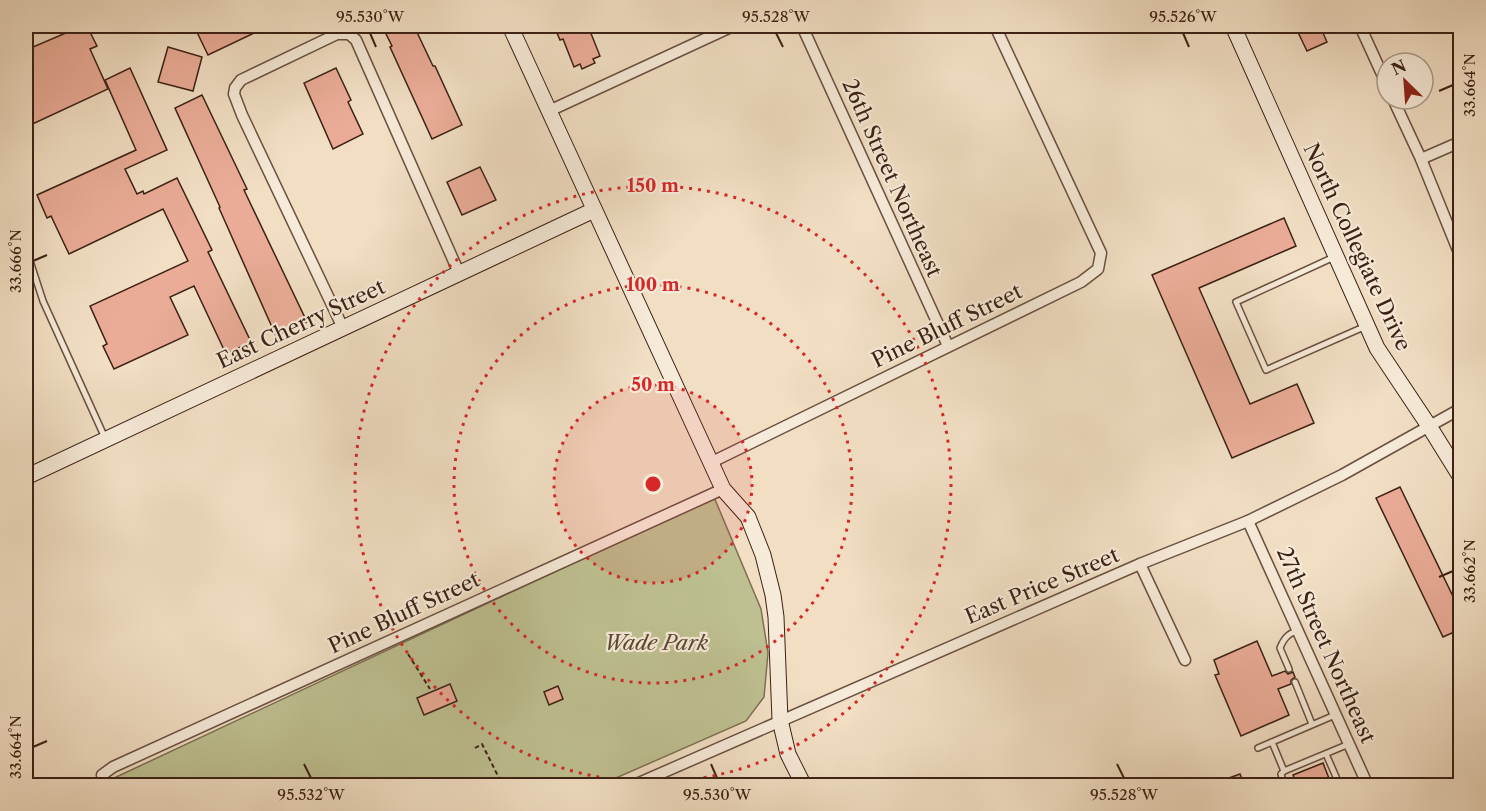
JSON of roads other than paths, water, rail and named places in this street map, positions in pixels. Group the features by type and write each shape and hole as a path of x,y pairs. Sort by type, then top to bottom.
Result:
{"street":[{"path":"510,26 723,489 748,517 763,555 776,617 780,720 788,754 804,786"},
{"path":"549,111 733,26"},
{"name":"26th Street Northeast","path":"802,26 948,346"},
{"name":"Pine Bluff Street","path":"712,462 1082,282 1098,269 1101,253 995,26"},
{"name":"North Collegiate Drive","path":"1233,26 1377,348 1461,476"},
{"path":"1360,26 1375,59"},
{"path":"343,328 234,94 241,80 337,34 349,34 356,40 459,273"},
{"path":"1399,111 1461,255"},
{"path":"1421,159 1461,142"},
{"name":"East Cherry Street","path":"26,477 594,210"},
{"name":"East Price Street","path":"632,786 1140,564 1248,521 1342,474 1461,409"},
{"name":"Pine Bluff Street","path":"102,775 113,767 723,489"},
{"name":"27th Street Northeast","path":"1248,521 1366,782"},
{"path":"1140,564 1185,660"}],"lane":[{"path":"26,236 30,261 43,301 105,440"},
{"path":"1336,256 1236,302 1266,370 1367,326"},
{"path":"1289,669 1280,648 1283,639 1298,630"},
{"path":"1295,682 1312,724"},
{"path":"1258,748 1336,714"},
{"path":"1272,742 1284,771"},
{"path":"1284,786 1281,774 1284,771 1349,744"},
{"path":"1326,754 1330,772 1340,786"},
{"path":"1347,786 1366,782"}],"park label":[{"name":"Wade Park","path":"656,643"}]}
